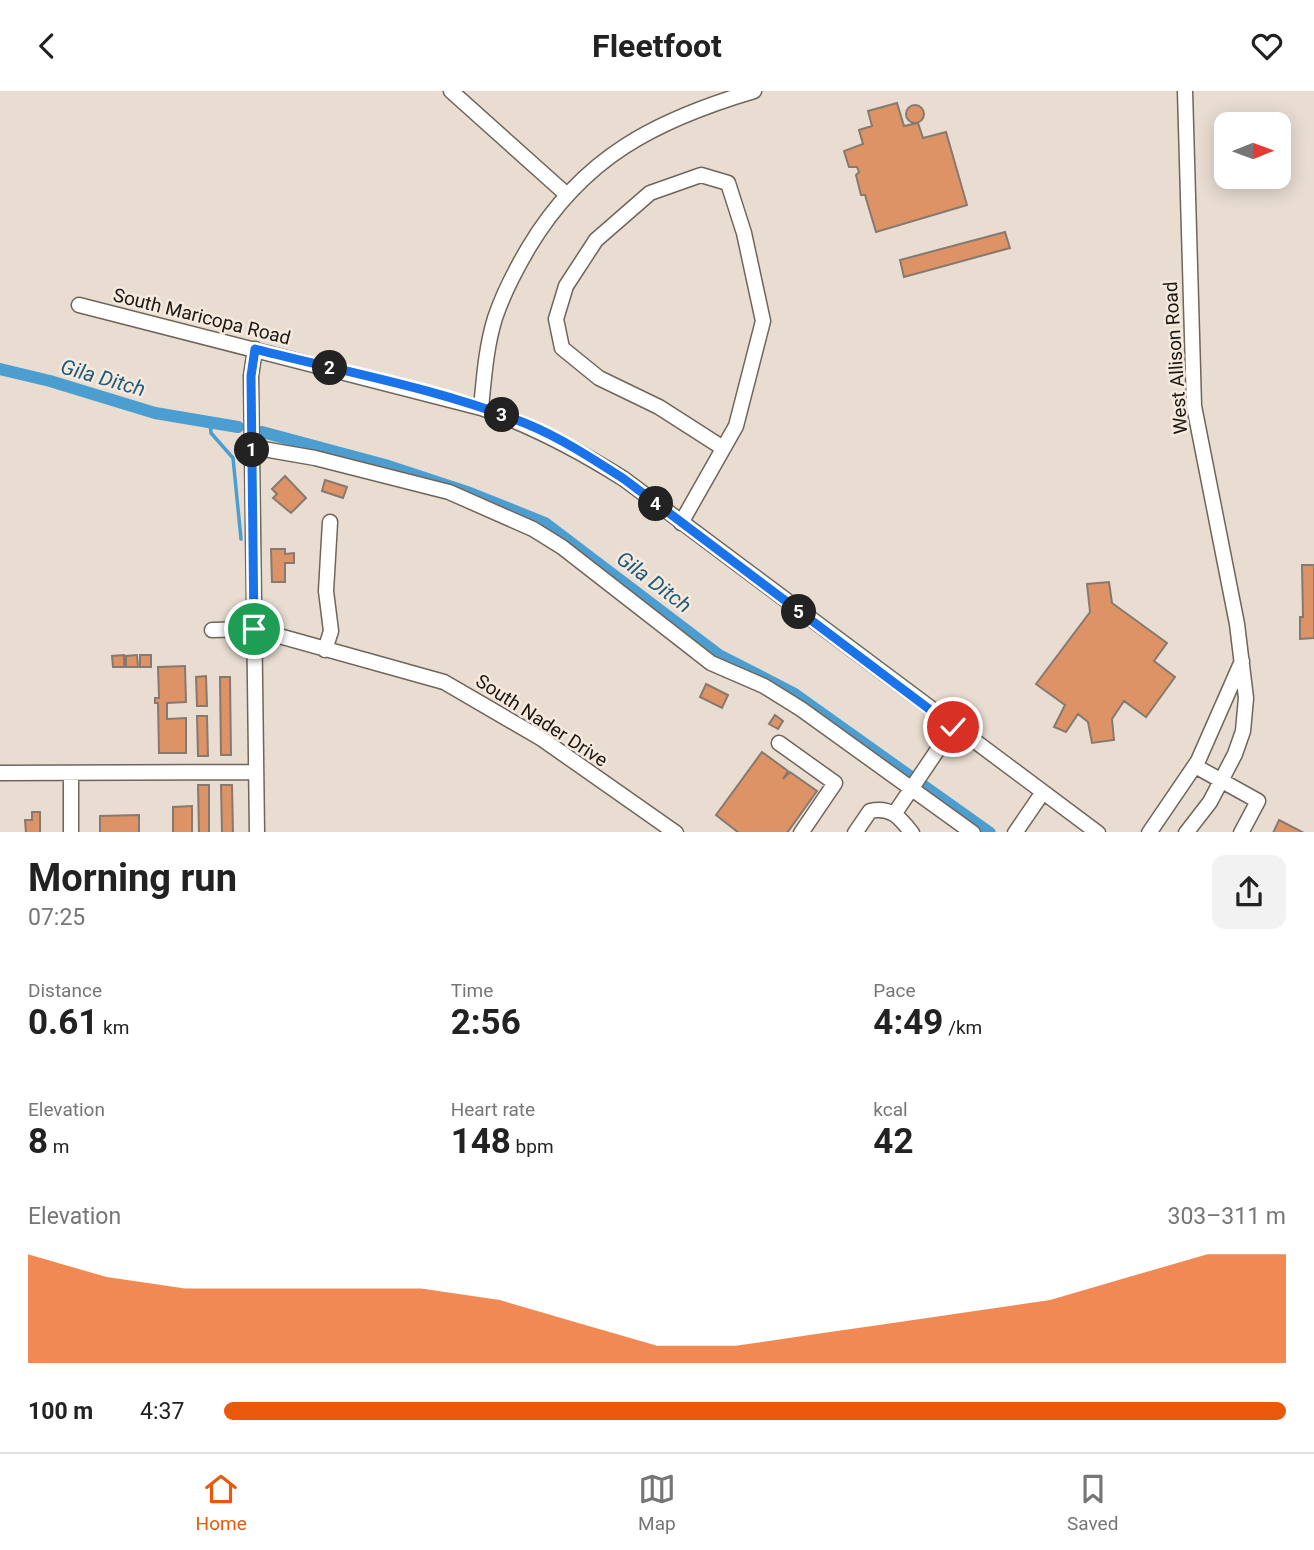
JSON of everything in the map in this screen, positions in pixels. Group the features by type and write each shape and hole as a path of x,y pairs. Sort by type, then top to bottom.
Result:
{"street":[{"path":"451,91 566,194"},
{"path":"481,408 488,346 495,317 518,265 543,223 566,194 602,161 666,121 754,91"},
{"name":"West Allison Road","path":"1185,91 1194,406 1242,661 1246,698 1243,731 1221,782 1186,832"},
{"path":"681,523 736,426 762,321 744,233 728,183 701,175 650,193 596,240 566,286 556,319 562,348 599,378 659,407 723,448"},
{"name":"South Maricopa Road","path":"79,305 481,408 528,424 624,479 953,727 1098,832"},
{"path":"255,349 251,376 257,832"},
{"path":"252,447 315,458 449,492 533,529 562,547 711,663 785,698 973,832"},
{"path":"326,650 331,631 326,591 330,521"},
{"name":"South Nader Drive","path":"212,630 254,629 444,682 542,739 676,832"},
{"path":"1149,832 1195,765 1242,661"},
{"path":"895,813 953,727"},
{"path":"779,743 835,783 801,832"},
{"path":"1195,765 1258,801 1241,832"},
{"path":"0,773 256,772"},
{"path":"71,773 71,832"},
{"path":"1015,832 1044,792"},
{"path":"855,832 870,811 895,813 912,832"}],"building":[{"path":"897,103 904,126 918,123 923,138 946,132 967,205 876,232 865,195 861,195 856,175 859,172 857,167 849,167 844,151 863,144 859,130 872,126 868,111"},
{"path":"915,105 921,108 924,114 921,120 915,123 909,120 906,114 909,108"},
{"path":"1005,232 1010,248 904,277 900,260"},
{"path":"285,476 306,498 291,513 273,498 277,494 272,489"},
{"path":"325,480 347,487 343,498 322,491"},
{"path":"271,549 285,549 285,554 294,553 294,563 285,563 285,582 272,582"},
{"path":"1302,565 1314,565 1314,638 1300,639 1300,617 1303,617"},
{"path":"1109,582 1112,603 1167,643 1154,661 1175,677 1146,717 1124,701 1112,719 1114,740 1092,743 1088,722 1078,714 1066,732 1054,727 1065,705 1036,684 1090,612 1087,584"},
{"path":"124,655 124,667 113,667 112,656"},
{"path":"137,655 138,667 126,667 126,656"},
{"path":"140,655 151,655 151,667 140,667"},
{"path":"185,666 186,702 167,703 167,719 186,718 186,753 159,753 158,703 155,703 155,698 159,698 158,667"},
{"path":"206,676 207,706 197,706 196,677"},
{"path":"220,677 230,677 231,755 221,755"},
{"path":"706,684 728,695 722,708 700,697"},
{"path":"775,715 783,721 778,729 769,724"},
{"path":"197,716 207,716 208,756 198,756"},
{"path":"762,752 788,771 783,779 790,772 817,791 788,832 738,832 716,815"},
{"path":"198,785 209,785 209,832 199,832"},
{"path":"221,785 232,785 233,832 222,832"},
{"path":"192,806 192,832 173,832 173,807"},
{"path":"32,812 40,812 40,832 26,832 25,820 32,820"},
{"path":"139,815 139,832 100,832 100,816"},
{"path":"1279,820 1302,832 1273,832"}],"waterway":[{"name":"Gila Ditch","path":"0,369 50,381 155,413 238,427"},
{"path":"210,422 211,433 233,458 241,539"},
{"name":"Gila Ditch","path":"262,432 385,465 470,493 545,523 719,655 793,693 989,832"}],"route":[{"path":"254,629 251,376 255,349 462,402 528,424 574,448 624,479 953,727"}]}
